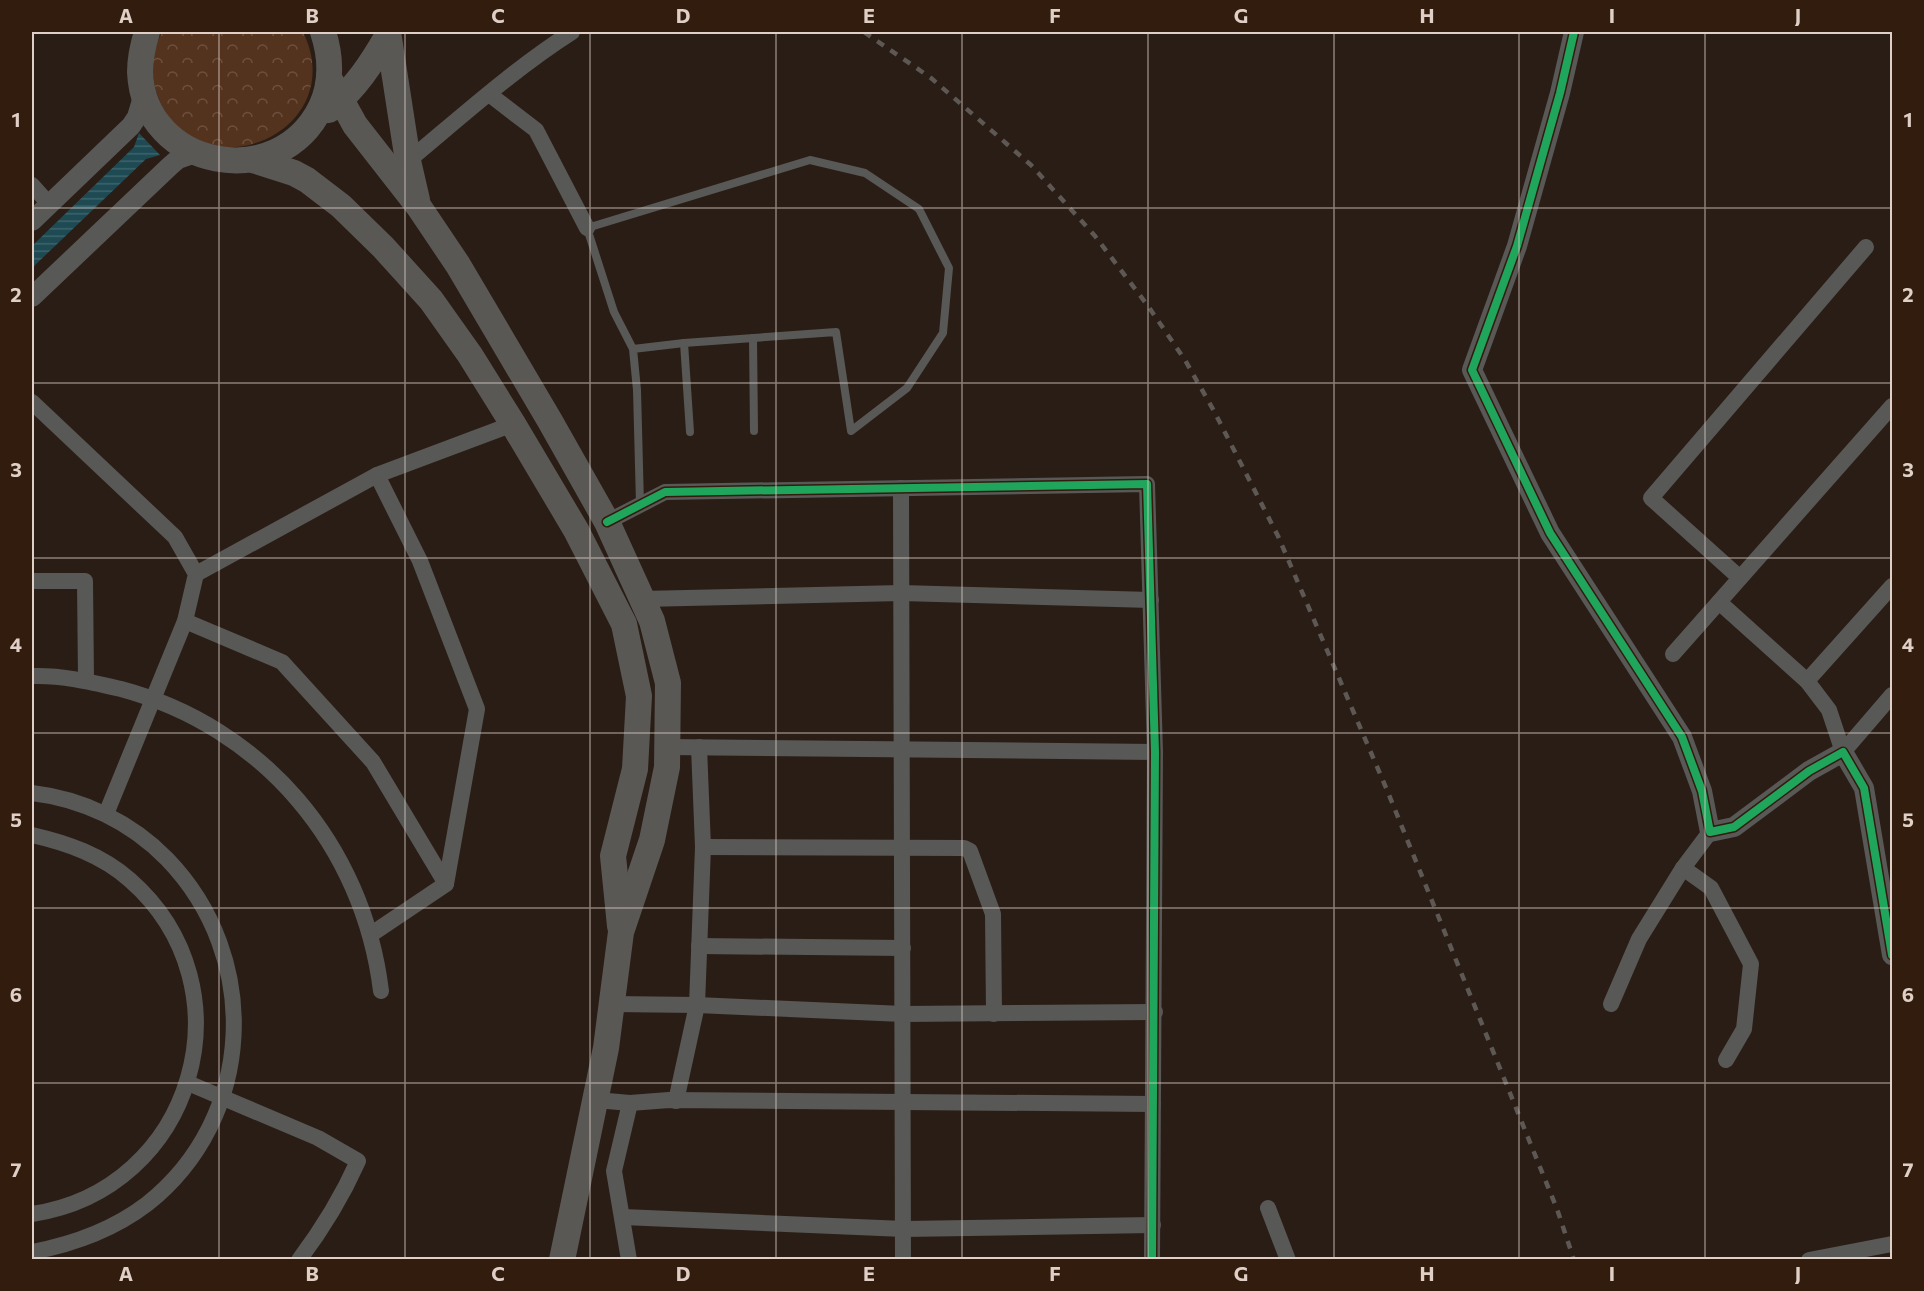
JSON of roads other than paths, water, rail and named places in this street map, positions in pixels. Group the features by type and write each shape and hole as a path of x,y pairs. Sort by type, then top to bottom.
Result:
{"main road":[{"path":"147,32 141,52 140,73 144,94 152,112 163,129 178,143 195,153 224,161 253,160 272,155 303,134 315,118 324,99 329,78 329,55 323,32"},
{"path":"315,118 341,100 370,66 388,33"},
{"path":"388,33 408,161 419,207"},
{"path":"329,78 373,149 419,207 458,265 607,522 652,621 668,683 667,767 652,840 621,932 606,1048 562,1260"},
{"path":"253,160 294,173 341,206 383,247 431,300 513,424 576,530 624,624 639,696 635,769 613,856 621,932"}],"street":[{"path":"408,161 489,94 554,43 572,32"},
{"path":"1574,32 1560,93 1517,246 1472,370 1550,533 1682,737 1702,791 1710,832"},
{"path":"32,221 131,126 137,117 144,94"},
{"path":"489,94 536,130 587,228"},
{"path":"32,297 170,166 178,159 195,153"},
{"path":"32,185 50,204"},
{"path":"1740,578 1651,498 1866,247"},
{"path":"32,402 175,537 196,574 185,621 106,814"},
{"path":"1673,654 1893,406"},
{"path":"196,574 376,475 513,424"},
{"path":"370,935 446,884 477,709 420,561 376,475"},
{"path":"607,522 665,492 1147,484 1155,752 1152,1260"},
{"path":"902,488 903,1260"},
{"path":"32,581 85,581 86,680"},
{"path":"1807,681 1893,586"},
{"path":"642,599 901,593 1151,600"},
{"path":"1719,602 1807,681 1828,710 1843,752 1864,788 1888,895 1893,955"},
{"path":"185,621 282,662 373,762 446,884"},
{"path":"32,676 86,680 152,698 212,727 266,767 290,790 311,816 346,873 360,904 370,935 381,990"},
{"path":"1611,1004 1639,939 1683,868 1710,832 1734,827 1809,771 1843,752 1893,695"},
{"path":"667,747 1155,752"},
{"path":"676,1101 697,1005 703,846 699,747"},
{"path":"32,793 56,796 106,814 132,829 178,870 212,921 231,978 235,1009 230,1069 222,1099 209,1128 192,1156 172,1181 148,1203 121,1222 91,1236 32,1252"},
{"path":"32,835 65,842 99,858 129,879 156,906 176,938 189,973 196,1009 195,1047 188,1083 158,1141 136,1165 110,1185 81,1200 50,1211 32,1214"},
{"path":"703,846 964,848 970,851 993,914 994,1014"},
{"path":"1683,868 1711,888 1750,964 1744,1029 1726,1060"},
{"path":"699,946 903,948"},
{"path":"612,1004 697,1005 903,1014 1155,1012"},
{"path":"188,1083 318,1138 358,1161 342,1196 322,1230 298,1260"},
{"path":"596,1100 630,1103 676,1101 1153,1104"},
{"path":"629,1260 614,1171 630,1103"},
{"path":"1268,1208 1288,1260"},
{"path":"623,1218 904,1229 1152,1225"},
{"path":"1809,1260 1893,1244"}],"lane":[{"path":"633,349 836,332 851,431 907,388 943,333 950,268 919,209 865,173 810,160 587,228 614,312 633,349 637,390 640,505"},
{"path":"753,338 754,431"},
{"path":"684,343 690,432"}],"water":[{"path":"139,133 160,155 146,159 32,268 32,246 134,147"}],"railway":[{"path":"864,32 931,78 1031,165 1095,236 1185,360 1214,411 1278,536 1387,790 1557,1209 1574,1260"}]}
